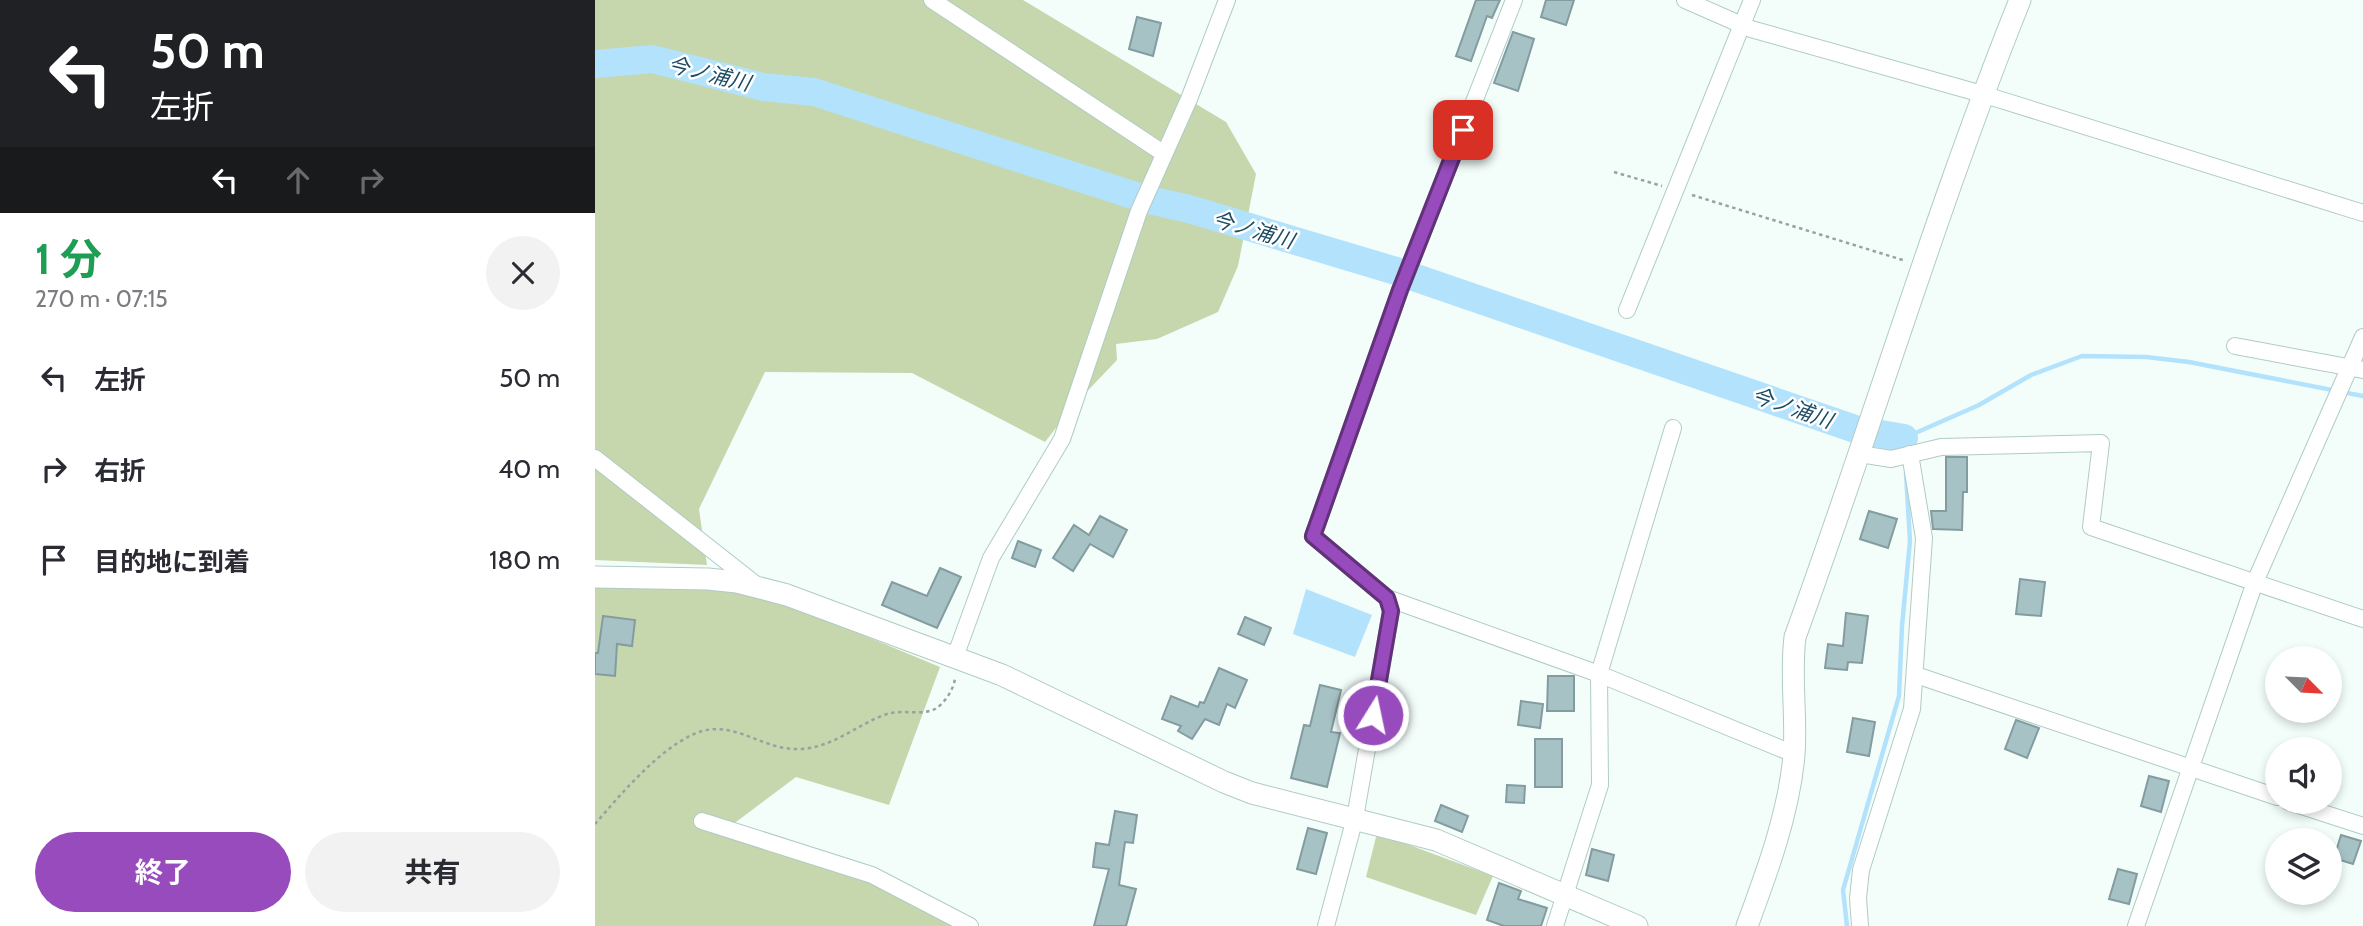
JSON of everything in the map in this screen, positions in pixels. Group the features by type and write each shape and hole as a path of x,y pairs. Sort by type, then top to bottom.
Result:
{"street":[{"path":"932,0 1163,153"},
{"path":"955,657 991,558 1062,439 1139,211 1189,99 1227,0"},
{"path":"1514,0 1400,290 1313,536 1387,598 1599,674 1794,754"},
{"path":"1685,0 1741,25 1982,94 2363,213"},
{"path":"1627,310 1752,0"},
{"path":"1747,926 1768,869 1794,754 1792,661 1795,637 1982,94 2020,0"},
{"path":"2136,926 2255,582 2357,368 2363,337"},
{"path":"2235,346 2357,368"},
{"path":"1555,926 1600,785 1599,674 1673,428"},
{"path":"1860,454 1891,459 1941,447 2101,443 2091,527 2363,619"},
{"path":"1860,926 1858,898 1861,870 1912,709 1916,675 1924,538 1910,454"},
{"path":"595,458 759,587"},
{"path":"595,577 708,579 759,587 787,595 1002,675 1252,793 1436,840 1637,926"},
{"path":"1326,926 1355,818 1391,611 1387,598"},
{"path":"1916,675 2265,793"},
{"path":"2326,814 2363,826"},
{"path":"702,821 872,876 970,926"}],"path":[{"path":"1614,172 1923,266"},
{"path":"595,824 635,779 666,752 695,733 721,728 778,747 799,750 832,742 889,713 917,713 934,709 944,701 955,682 955,657"}],"green space":[{"path":"595,0 1023,0 1226,122 1256,174 1238,266 1218,312 1157,339 1116,344 1117,360 1073,406 1045,442 912,373 765,372 699,509 707,565 595,560"},
{"path":"656,578 769,596 940,667 889,805 796,777 728,828 872,875 970,926 595,926 595,583"},
{"path":"1377,833 1493,876 1476,915 1366,877"}],"water":[{"path":"1306,589 1372,615 1355,657 1293,634"}],"building":[{"path":"1476,0 1500,0 1492,18 1487,16 1471,61 1456,56"},
{"path":"1546,0 1574,0 1566,25 1541,17"},
{"path":"1137,17 1161,23 1153,56 1129,49"},
{"path":"1513,32 1534,39 1518,91 1494,83"},
{"path":"1946,457 1967,457 1967,492 1963,492 1962,530 1933,529 1931,511 1946,511"},
{"path":"1869,511 1897,519 1888,548 1860,539"},
{"path":"1100,516 1127,530 1113,557 1090,544 1073,571 1053,558 1074,525 1089,535"},
{"path":"1018,541 1041,550 1035,567 1012,558"},
{"path":"940,568 961,577 937,628 882,605 892,582 927,596"},
{"path":"2020,579 2045,582 2041,616 2016,614"},
{"path":"1846,613 1868,616 1862,663 1848,662 1847,670 1825,668 1828,644 1843,646"},
{"path":"603,616 635,620 632,646 617,644 615,676 595,674 595,653 598,653"},
{"path":"1245,617 1271,628 1264,645 1238,634"},
{"path":"1219,668 1247,680 1235,708 1227,704 1219,725 1205,719 1192,739 1178,731 1181,726 1162,719 1171,696 1198,707 1200,702 1204,703"},
{"path":"1548,676 1574,676 1574,711 1547,711"},
{"path":"1320,685 1341,690 1331,732 1340,733 1327,787 1291,778 1304,725 1310,726"},
{"path":"1521,701 1543,704 1540,728 1518,725"},
{"path":"1853,718 1875,722 1869,756 1847,752"},
{"path":"2016,720 2039,728 2027,758 2005,749"},
{"path":"1535,739 1562,739 1562,787 1535,787"},
{"path":"2149,776 2169,781 2161,812 2141,806"},
{"path":"1507,785 1525,786 1524,803 1506,802"},
{"path":"1441,805 1468,816 1462,832 1435,821"},
{"path":"1115,811 1137,815 1133,843 1125,842 1119,885 1136,889 1126,926 1094,926 1109,869 1093,867 1096,843 1109,845"},
{"path":"1308,828 1327,833 1316,874 1297,869"},
{"path":"2342,835 2361,841 2353,864 2342,861"},
{"path":"1592,849 1614,855 1608,881 1586,875"},
{"path":"2118,869 2137,874 2129,904 2109,899"},
{"path":"1499,883 1521,891 1518,899 1547,908 1541,926 1504,926 1487,920"}],"waterway":[{"name":"今ノ浦川","path":"595,64 652,59 763,87 814,92 1145,199 1189,209 1396,271 1858,430 1904,438"},
{"path":"1904,451 1904,438 1979,405 2031,375 2082,356 2146,357 2189,362 2363,396"},
{"path":"1847,926 1843,890 1899,696 1910,541 1906,473"}],"route":[{"path":"1373,715 1391,611 1387,598 1313,536 1400,290 1463,130"}]}
